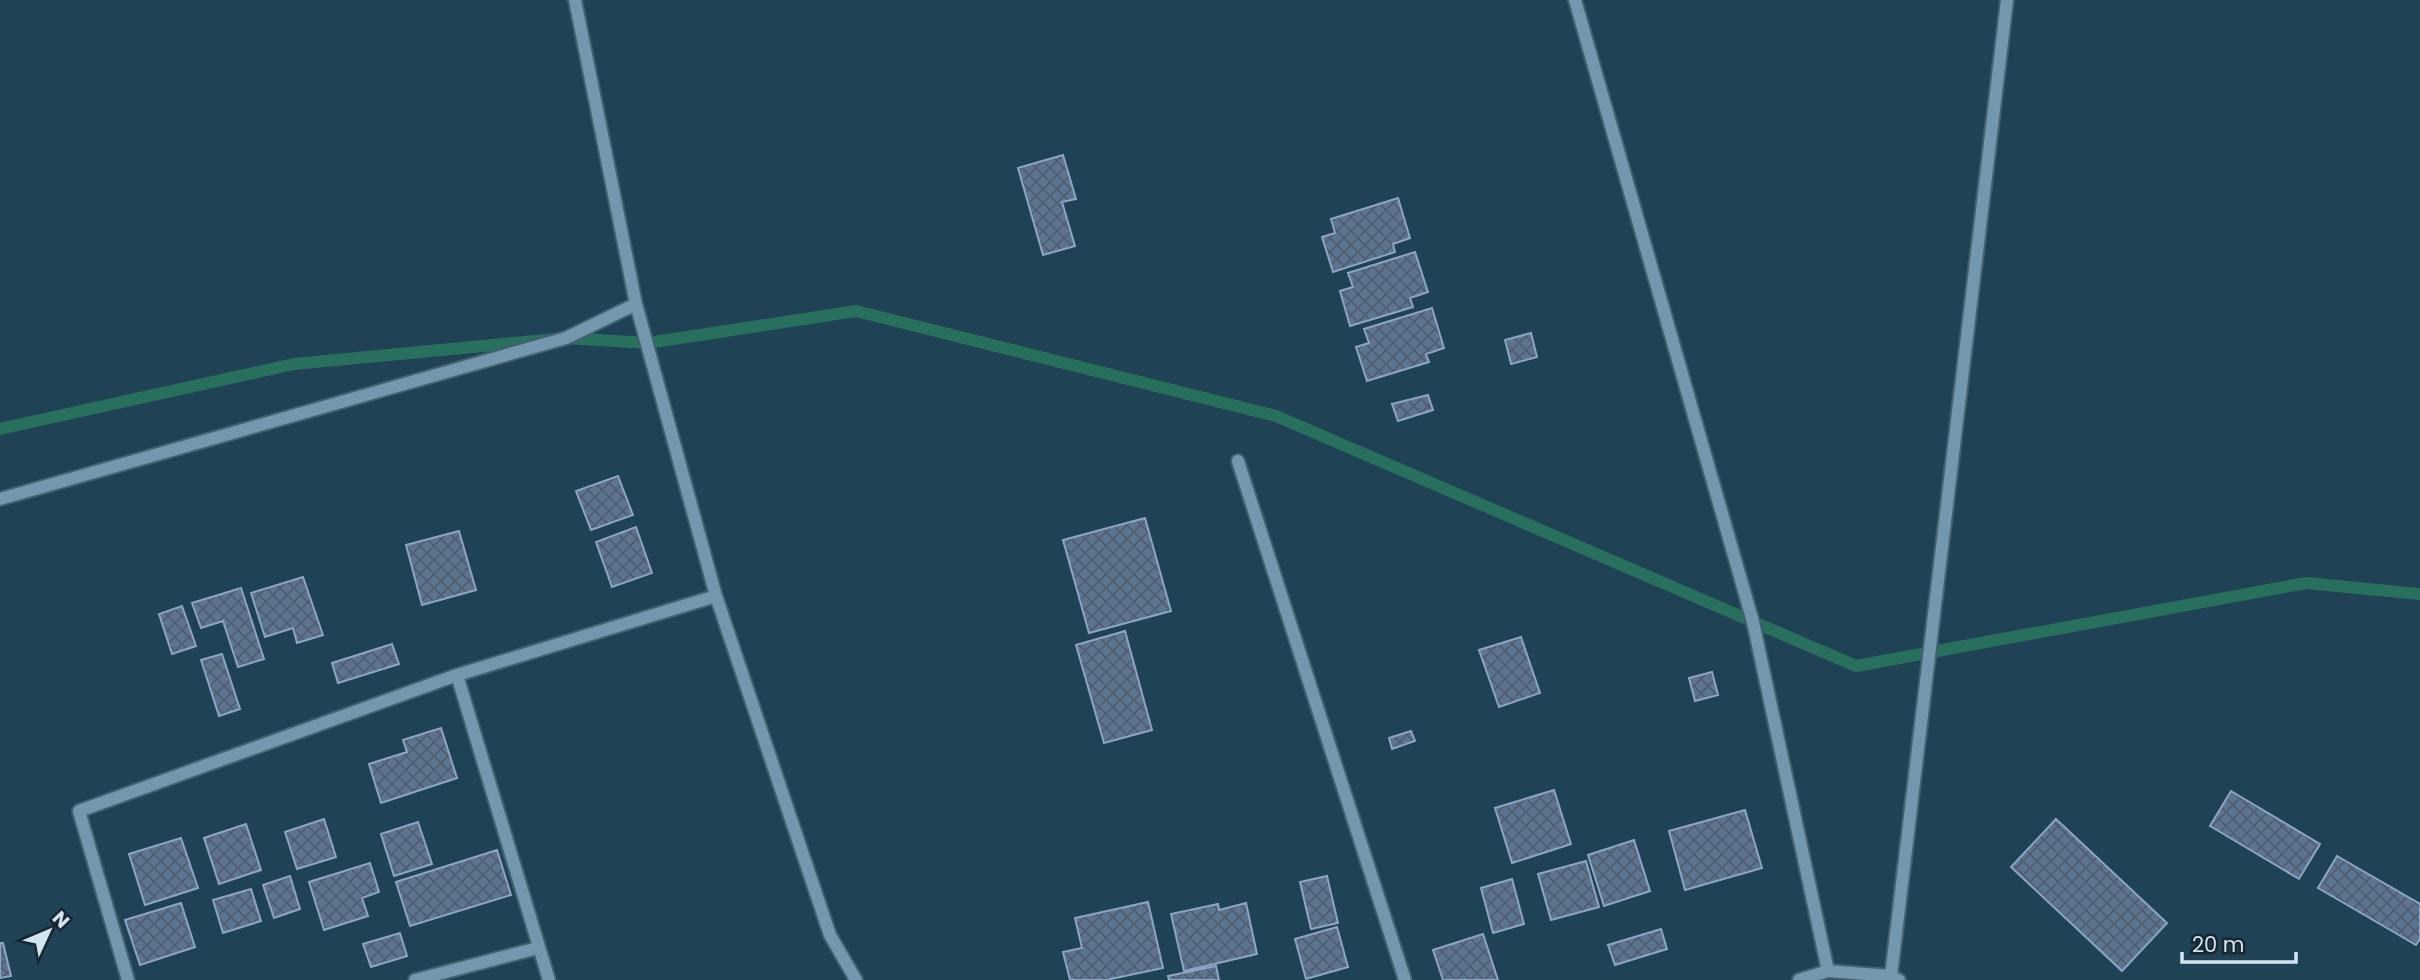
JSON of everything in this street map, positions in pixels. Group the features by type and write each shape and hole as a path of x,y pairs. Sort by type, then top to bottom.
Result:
{"street":[{"path":"575,0 636,304 716,596 830,935 856,980"},
{"path":"1575,0 1753,622 1828,971"},
{"path":"1798,980 1828,971 1895,978 2007,0"},
{"path":"0,499 566,338 636,304"},
{"path":"1238,461 1405,980"},
{"path":"128,980 79,811 457,675 716,596"},
{"path":"457,675 549,980"},
{"path":"415,980 538,948"}],"building":[{"path":"1063,155 1076,199 1062,202 1075,246 1043,255 1018,168"},
{"path":"1398,198 1410,238 1393,244 1395,252 1333,272 1322,237 1335,233 1331,219"},
{"path":"1415,252 1428,292 1410,298 1413,307 1350,326 1340,291 1353,287 1348,273"},
{"path":"1432,308 1444,348 1426,354 1429,362 1367,381 1356,347 1369,343 1364,329"},
{"path":"1531,333 1537,357 1511,364 1505,340"},
{"path":"1428,395 1433,410 1398,421 1392,404"},
{"path":"618,476 633,515 591,530 576,491"},
{"path":"1145,518 1171,611 1089,633 1063,540"},
{"path":"636,527 652,573 612,587 596,542"},
{"path":"459,531 476,590 422,605 406,545"},
{"path":"303,577 323,635 297,643 293,628 265,637 251,593"},
{"path":"241,588 264,659 238,667 223,621 201,628 192,603"},
{"path":"182,606 196,646 172,654 159,614"},
{"path":"1125,631 1152,730 1104,743 1076,645"},
{"path":"1521,637 1540,693 1499,707 1479,650"},
{"path":"392,644 399,664 338,683 332,663"},
{"path":"222,654 240,709 219,716 201,660"},
{"path":"1712,672 1718,695 1695,701 1689,678"},
{"path":"441,728 457,778 381,803 369,764 407,752 403,740"},
{"path":"1411,731 1415,741 1392,749 1389,738"},
{"path":"1554,790 1571,844 1512,863 1495,808"},
{"path":"2231,791 2320,844 2299,879 2210,826"},
{"path":"1745,810 1762,868 1685,890 1669,831"},
{"path":"324,819 336,857 297,869 285,832"},
{"path":"2056,819 2167,923 2122,971 2011,867"},
{"path":"418,822 432,864 394,876 381,834"},
{"path":"246,824 261,870 219,884 204,838"},
{"path":"181,838 198,888 145,905 129,854"},
{"path":"1634,840 1650,891 1604,906 1588,855"},
{"path":"497,850 511,895 410,926 396,882"},
{"path":"2337,856 2420,904 2420,939 2416,945 2318,888"},
{"path":"1586,861 1599,907 1551,920 1538,874"},
{"path":"370,863 379,892 362,898 368,916 324,930 309,882"},
{"path":"290,876 300,909 274,918 263,885"},
{"path":"1327,876 1338,923 1311,929 1300,882"},
{"path":"1512,879 1524,924 1493,933 1481,888"},
{"path":"251,889 261,921 223,933 213,900"},
{"path":"1148,902 1163,968 1106,980 1070,980 1063,952 1082,948 1075,918"},
{"path":"181,903 195,947 140,965 125,920"},
{"path":"1246,903 1257,954 1184,971 1171,914 1218,904 1219,910"},
{"path":"1337,927 1348,967 1306,979 1295,939"},
{"path":"1661,929 1667,949 1615,965 1608,945"},
{"path":"400,933 407,956 371,967 363,944"},
{"path":"1483,934 1498,980 1443,980 1433,950"},
{"path":"0,943 3,943 11,976 0,978"},
{"path":"1216,966 1219,980 1169,980 1168,976"}],"waterway":[{"path":"0,429 294,364 566,338 648,343 856,311 1276,416 1856,666 2306,583 2420,594"}]}
